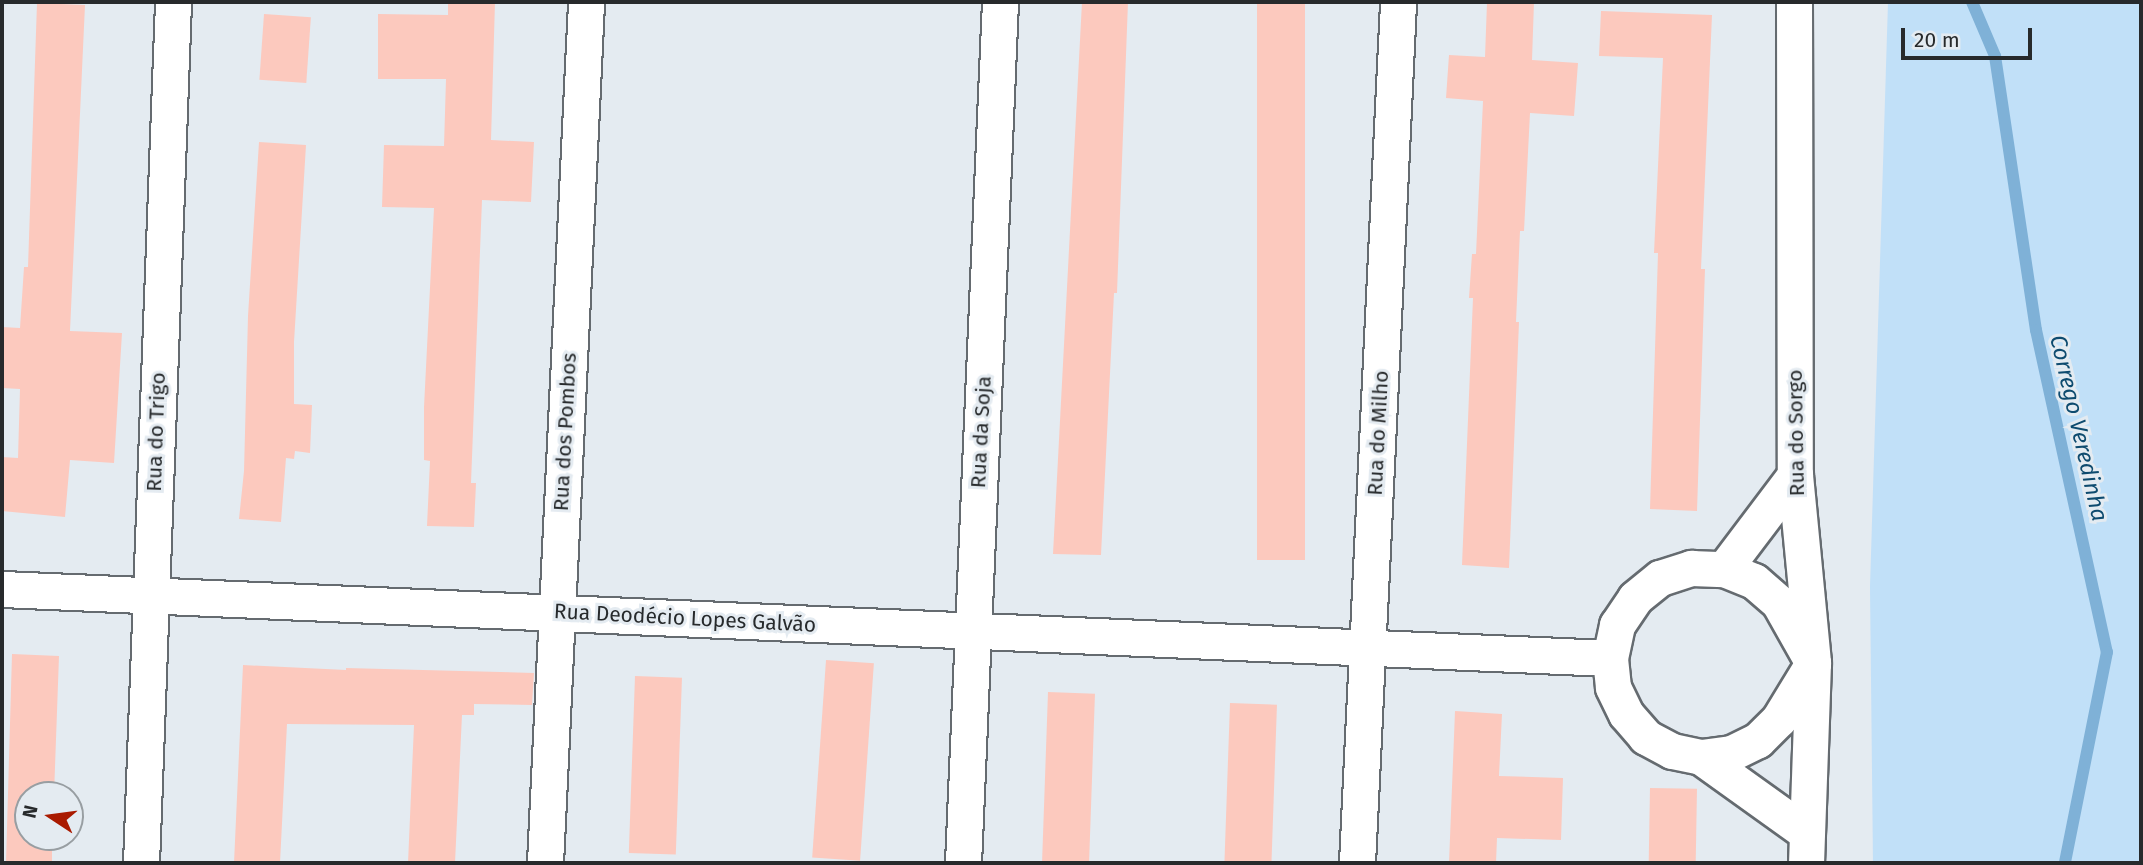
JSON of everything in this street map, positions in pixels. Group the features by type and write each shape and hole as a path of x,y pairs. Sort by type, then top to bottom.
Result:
{"street":[{"name":"Rua do Trigo","path":"141,863 173,2"},
{"name":"Rua dos Pombos","path":"545,863 586,2"},
{"name":"Rua da Soja","path":"963,863 1000,2"},
{"name":"Rua do Milho","path":"1357,863 1398,2"},
{"name":"Rua do Sorgo","path":"1794,2 1795,475 1813,663 1807,848"},
{"path":"1724,569 1795,475"},
{"path":"1692,568 1724,569 1754,581 1779,603 1813,663 1779,719 1758,740 1731,753 1701,757 1672,751 1646,737 1626,714 1617,696 1610,658 1617,625 1635,598 1660,578 1692,568"},
{"name":"Rua Deodécio Lopes Galvão","path":"2,589 556,612 972,633 1610,658"},
{"path":"1701,757 1807,848"}],"shaded area":[{"path":"1888,2 2141,2 2141,863 1873,863 1870,587"}],"building":[{"path":"448,2 495,2 491,140 534,142 531,202 482,200 471,483 476,483 474,527 427,526 430,461 424,460 424,407 434,208 382,207 384,145 444,146 446,79 378,79 378,14 448,15"},
{"path":"1082,2 1128,2 1117,293 1114,293 1101,555 1053,554"},
{"path":"1257,2 1305,2 1305,560 1257,560"},
{"path":"1487,2 1534,2 1532,60 1578,63 1574,116 1530,113 1524,231 1520,231 1509,568 1462,565 1473,298 1469,298 1472,254 1476,254 1483,101 1446,98 1449,55 1485,57"},
{"path":"37,3 85,5 70,331 122,333 114,463 70,460 65,517 2,511 2,457 18,458 20,389 2,388 2,327 20,328 24,267 28,267"},
{"path":"1601,11 1712,15 1701,269 1705,269 1697,511 1650,509 1658,253 1654,253 1663,58 1599,56"},
{"path":"264,14 311,17 306,83 259,80"},
{"path":"259,142 306,145 294,342 294,404 312,405 310,453 295,451 294,459 286,458 281,522 239,519 244,471 248,316"},
{"path":"12,654 59,656 55,781 14,781 14,851 52,851 52,863 6,863"},
{"path":"826,660 874,663 860,861 812,858"},
{"path":"243,665 346,670 534,673 532,705 474,704 474,715 462,715 455,863 408,863 414,725 287,724 280,863 234,863"},
{"path":"635,676 682,678 676,855 629,853"},
{"path":"1048,692 1095,694 1089,863 1042,863"},
{"path":"1230,703 1277,705 1271,863 1224,863"},
{"path":"1455,711 1502,714 1499,776 1563,778 1561,840 1497,838 1496,863 1449,863"},
{"path":"1650,788 1697,789 1696,863 1649,863"}],"waterway":[{"name":"Corrego Veredinha","path":"1972,2 1995,56 2036,330 2107,652 2065,863"}]}
